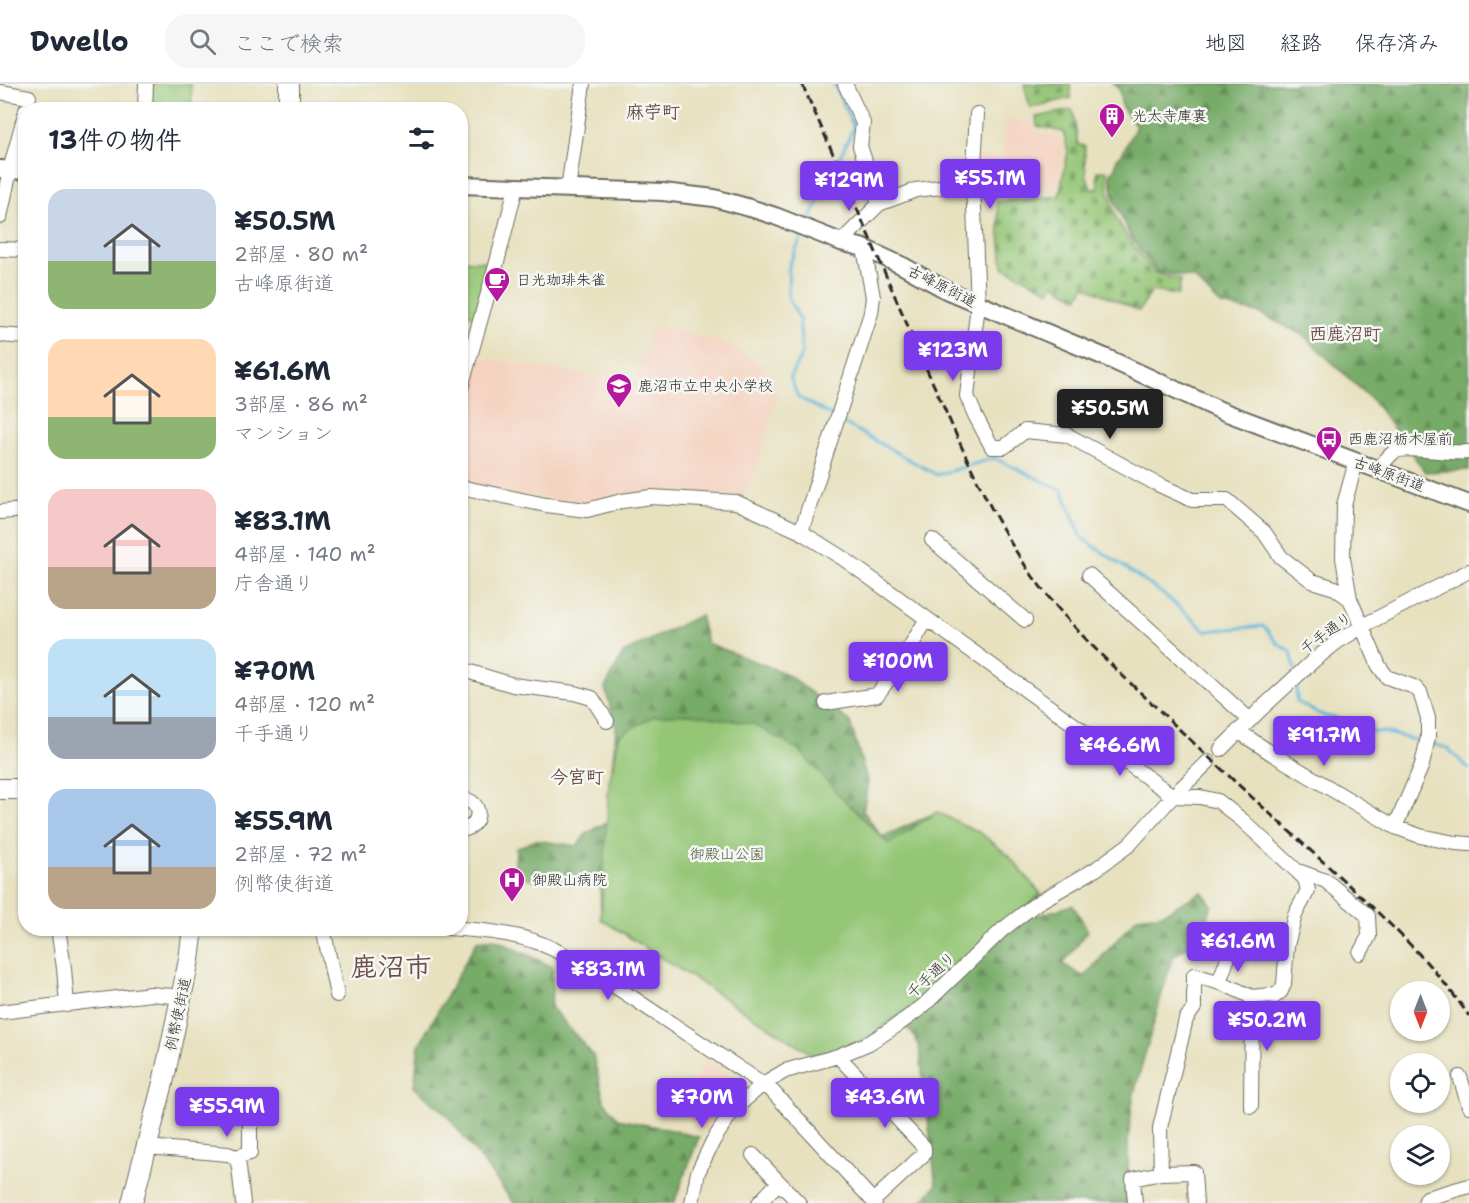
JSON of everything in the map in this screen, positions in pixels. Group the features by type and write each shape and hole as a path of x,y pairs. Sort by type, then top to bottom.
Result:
{"highway":[{"path":"289,84 289,102"},
{"path":"0,789 18,789"},
{"name":"例幣使街道","path":"132,1203 161,1091 193,936"}],"main road":[{"name":"古峰原街道","path":"468,185 663,192 714,198 775,216 841,242 864,248 978,305 1107,358 1222,411 1469,504"}],"street":[{"path":"145,102 146,84"},
{"path":"568,189 583,84"},
{"path":"845,84 863,123 860,146 879,204"},
{"path":"0,92 28,100"},
{"path":"977,114 973,183 978,305 967,396 992,447 1004,447 1025,431 1067,435 1155,483 1192,500 1227,500 1264,532 1281,557 1312,581 1335,588 1350,599"},
{"path":"0,218 18,144"},
{"path":"841,242 879,204 916,190 973,183"},
{"path":"468,363 516,187"},
{"path":"801,532 871,313 873,297 864,248"},
{"path":"0,249 18,250"},
{"path":"0,335 18,336"},
{"path":"1378,470 1393,452 1403,449 1460,454 1469,452"},
{"path":"1356,462 1344,505 1343,558 1350,599 1379,666 1387,677 1414,687 1420,692 1428,718 1428,737 1422,765 1395,827"},
{"path":"468,489 546,505 587,510 622,501 651,497 736,502 801,532 844,559 1173,796 1200,797 1218,801 1296,870 1305,879 1308,890 1292,925 1281,992 1275,996 1252,997 1219,982 1194,975 1194,1008 1186,1019 1160,1128 1161,1173"},
{"path":"0,512 18,511"},
{"path":"932,540 1025,620"},
{"name":"千手通り","path":"1221,749 1313,661 1337,642 1370,622 1469,571"},
{"path":"1089,575 1250,720"},
{"path":"826,704 877,695 899,665 927,619"},
{"path":"468,672 513,686 574,693 591,698 608,721"},
{"path":"1238,731 1395,827 1420,836 1469,844"},
{"name":"千手通り","path":"692,1203 698,1172 712,1142 733,1110 763,1084 785,1071 838,1056 869,1043 896,1026 922,1007 1002,930 1036,903 1096,869 1130,844 1173,796 1208,762"},
{"path":"468,799 476,805 478,812 474,825 468,828"},
{"path":"1296,870 1326,881 1368,916 1369,936 1360,953"},
{"path":"468,930 534,941 564,955 763,1084 773,1092 874,1202 924,1154 924,1147 838,1056"},
{"path":"59,936 67,1005"},
{"path":"325,936 337,995"},
{"path":"1219,982 1236,936"},
{"path":"0,1012 151,994 182,997"},
{"path":"1251,1106 1252,997"},
{"path":"1460,1077 1469,1106"},
{"path":"147,1147 228,1154 236,1157 250,1153 250,1118"},
{"path":"753,1155 799,1203"},
{"path":"236,1157 243,1203"},
{"path":"1136,1203 1133,1179 1161,1173 1194,1172 1196,1203"},
{"path":"759,1203 779,1182"},
{"path":"1425,1203 1427,1198 1469,1186"}],"shaded area":[{"path":"1006,120 1032,120 1036,134 1059,136 1065,151 1056,189 977,194 978,155 1002,156"},
{"name":"鹿沼市立中央小学校","path":"652,325 731,346 765,366 777,394 753,481 740,496 673,492 585,506 468,483 468,401 481,357 636,383"},
{"path":"705,1061 732,1077 737,1090 708,1130 675,1110"}],"green space":[{"path":"151,84 191,84 192,102 151,102"},
{"path":"1024,84 1070,84 1071,98 1030,108"},
{"path":"1113,84 1469,84 1469,470 1425,472 1374,402 1303,335 1259,313 1221,305 1194,278 1157,272 1131,238 1114,200 1110,175 1136,126 1122,107 1119,89"},
{"path":"1071,110 1078,145 1085,146 1085,168 1091,189 1098,189 1097,171 1107,171 1108,189 1116,217 1129,240 1155,273 1181,280 1178,295 1152,291 1139,311 1085,286 1078,298 1054,284 1050,291 1003,267 997,202 1059,196 1068,151 1063,132 1037,126 1036,117"},
{"path":"468,261 490,262 476,316 468,314"},
{"path":"700,615 707,643 785,673 850,722 868,783 863,811 882,837 937,812 983,835 1008,855 1041,894 1036,916 1073,905 1088,931 1063,964 1084,977 1137,917 1162,914 1202,892 1212,905 1199,938 1172,958 1133,1097 1128,1141 1128,1203 920,1203 936,1186 919,1045 910,1030 899,1024 852,1047 813,1055 601,919 600,885 583,872 583,884 535,880 514,875 516,848 536,840 577,846 586,834 607,822 616,727 605,688 623,653"},
{"name":"御殿山公園","path":"690,714 753,724 799,750 837,793 889,844 937,812 979,832 1008,855 1041,894 930,994 852,1047 813,1055 601,919 609,782 620,735 654,716"},
{"path":"494,939 553,967 551,1007 593,1055 604,1101 618,1119 699,1137 674,1203 514,1203 447,1115 414,1087 419,1045 477,941"}],"waterway":[{"path":"809,222 854,127 834,84"},
{"path":"803,234 789,265 788,297 799,318 802,354 790,377 798,397 834,417"},
{"path":"840,421 937,475 994,458 1062,490 1082,538 1166,596 1206,631 1263,626 1278,643 1291,651 1295,670"},
{"path":"1296,683 1297,702 1318,713 1334,717 1369,732 1384,732 1422,742"},
{"path":"1432,744 1447,748 1469,769"}],"railway":[{"path":"802,84 968,461 1009,541 1025,566 1056,606 1127,680 1385,919 1438,975 1469,1016"}],"place":[{"name":"光太寺庫裏","path":"1112,139"},
{"name":"日光珈琲朱雀","path":"497,303"},
{"name":"鹿沼市立中央小学校","path":"619,409"},
{"name":"西鹿沼栃木屋前","path":"1329,462"},
{"name":"御殿山病院","path":"512,903"}],"district":[{"name":"麻苧町","path":"653,112"},
{"name":"西鹿沼町","path":"1345,334"},
{"name":"今宮町","path":"577,777"},
{"name":"鹿沼市","path":"391,966"}]}
